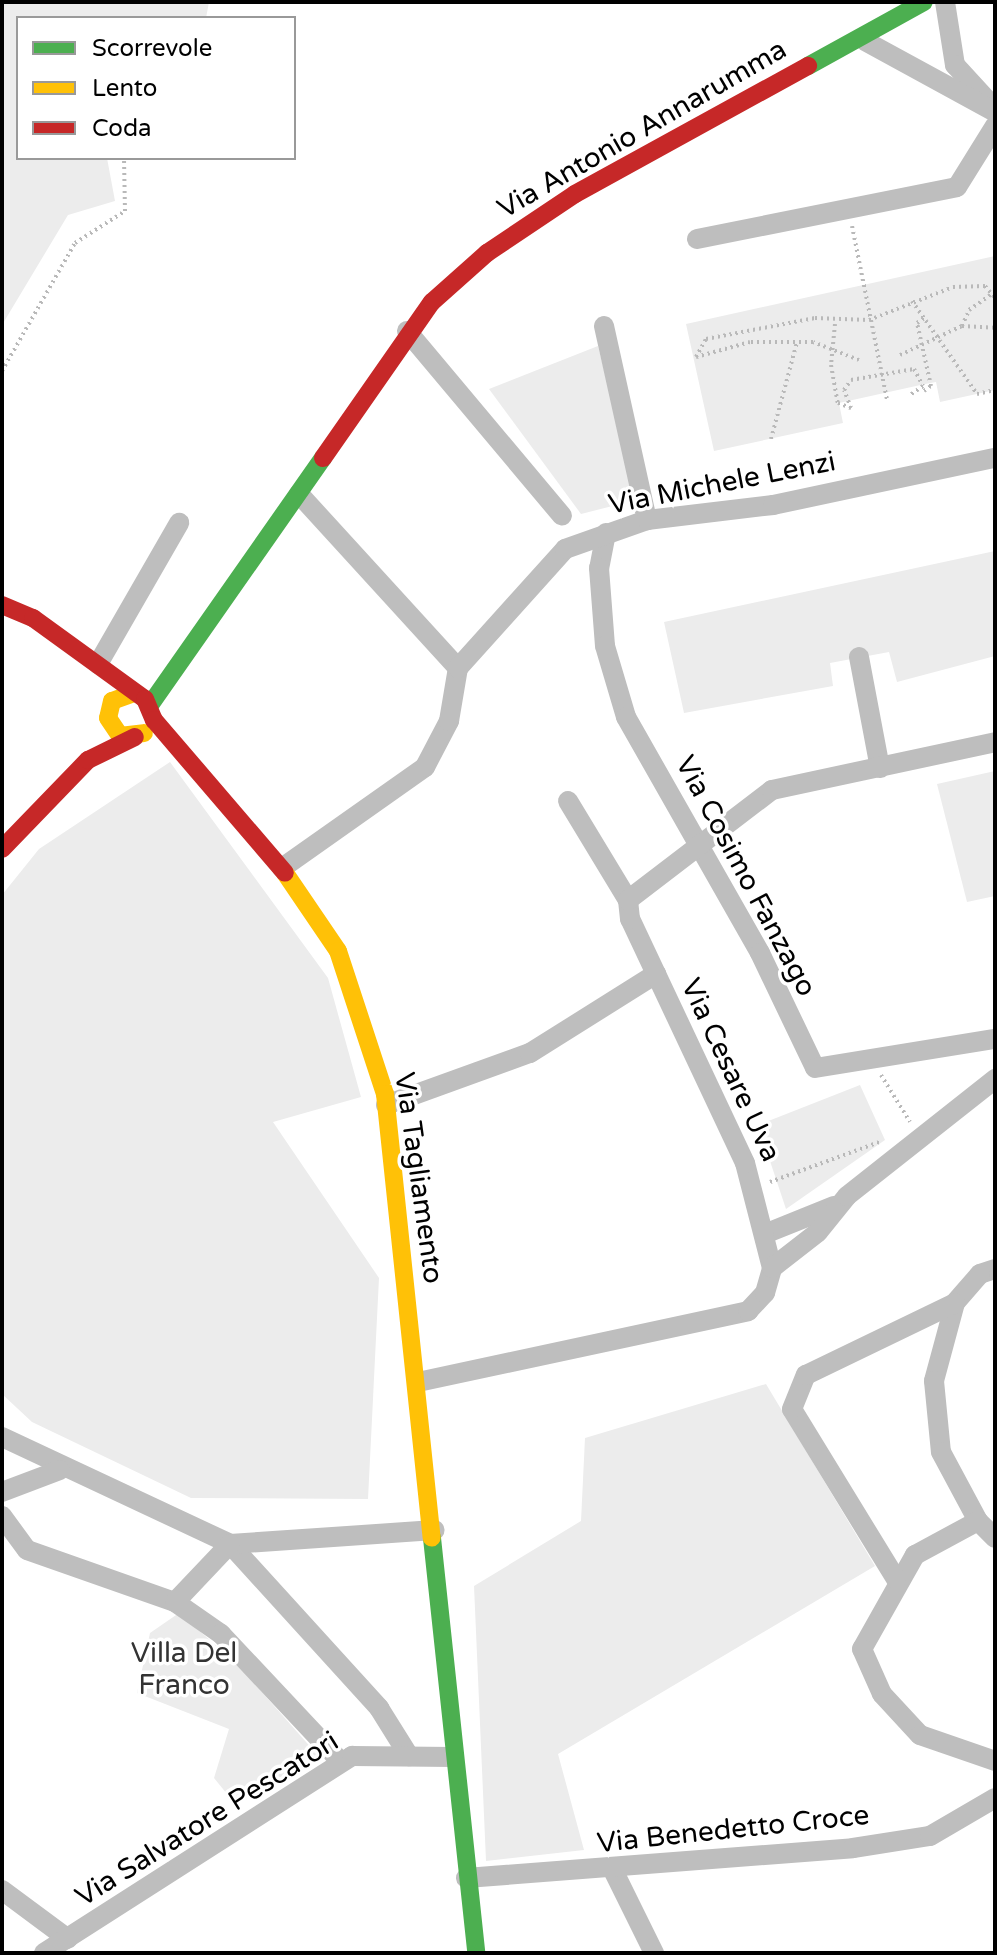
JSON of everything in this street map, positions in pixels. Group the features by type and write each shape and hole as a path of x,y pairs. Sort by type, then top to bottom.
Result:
{"main road":[{"name":"Via Antonio Annarumma","path":"146,724 407,331 487,253 575,194 827,54 865,41 924,2"},
{"path":"2,605 98,664 134,693 146,724"},
{"path":"98,664 120,736 146,724"},
{"path":"88,760 110,710 134,693"},
{"path":"2,849 88,760 146,724"},
{"name":"Via Tagliamento","path":"146,724 182,747 282,868 338,951 386,1105 435,1530 453,1757 476,1953"}],"street":[{"path":"945,2 955,65 995,110"},
{"path":"865,41 995,110"},
{"path":"697,239 957,187 995,126"},
{"path":"604,326 647,520"},
{"path":"407,331 562,516"},
{"name":"Via Michele Lenzi","path":"458,668 565,549 647,520 773,505 995,458"},
{"path":"282,868 425,767 449,721 458,668 299,494"},
{"path":"98,664 179,523"},
{"name":"Via Cosimo Fanzago","path":"606,533 599,568 605,646 626,717 698,844 815,1068 874,1062 995,1039"},
{"path":"859,657 880,768"},
{"path":"628,900 772,790 995,742"},
{"name":"Via Cesare Uva","path":"568,801 628,900 656,974 717,1096 767,1233 772,1268"},
{"path":"386,1105 530,1053 656,974"},
{"path":"418,1382 748,1311 765,1293 772,1268 818,1232 847,1196 914,1128 995,1079"},
{"path":"767,1233 847,1196"},
{"path":"896,1579 792,1409 806,1375 955,1303 980,1274 995,1269"},
{"path":"955,1303 934,1381 941,1452 978,1521 995,1538"},
{"path":"2,1437 60,1470 230,1544 379,1708 409,1756"},
{"path":"2,1492 60,1470"},
{"path":"2,1516 27,1550 175,1602 221,1634 341,1762"},
{"path":"978,1521 915,1555 896,1579 862,1649 882,1694 920,1735 995,1761"},
{"path":"175,1602 230,1544 435,1530"},
{"name":"Via Salvatore Pescatori","path":"44,1953 352,1756 453,1757"},
{"name":"Via Benedetto Croce","path":"466,1878 613,1870 930,1836 995,1798"},
{"path":"613,1870 654,1953"},
{"path":"2,1890 68,1939"}],"path":[{"path":"2,371 75,243 125,211 124,160"},
{"path":"848,209 887,400"},
{"path":"859,360 832,348 797,342 750,342 696,357 706,339 815,318 835,324 869,320 953,287 985,286 994,295 969,310 962,326"},
{"path":"912,301 977,394 995,390"},
{"path":"924,391 931,386 917,323 926,317"},
{"path":"835,324 832,348 838,403 851,408 844,390 851,380 918,370 923,386 910,395"},
{"path":"900,355 962,326 995,328"},
{"path":"771,439 797,342"},
{"path":"874,1062 914,1128 897,1130"},
{"path":"776,1180 885,1140"}],"green space":[{"path":"2,2 209,2 206,16 16,16 16,160 107,160 115,201 68,215 2,325"},
{"path":"995,256 995,390 940,402 936,382 925,384 839,403 843,423 714,451 686,324"},
{"path":"598,346 636,500 581,514 489,389"},
{"path":"995,551 995,656 897,682 889,652 830,663 833,686 684,713 664,622"},
{"path":"170,762 328,978 361,1097 273,1122 379,1278 368,1499 191,1498 32,1422 2,1394 2,895 39,849"},
{"path":"995,771 995,896 967,902 937,784"},
{"path":"860,1085 885,1140 786,1209 758,1125"},
{"path":"766,1384 875,1566 558,1754 584,1850 486,1861 474,1586 581,1521 585,1438"},
{"name":"Villa Del Franco","path":"179,1613 236,1663 322,1760 236,1805 214,1778 229,1729 137,1693 150,1633"}],"traffic: fast":[{"path":"808,66 924,2"},
{"path":"150,705 323,458"},
{"path":"432,1538 476,1953"}],"traffic: slow":[{"path":"134,693 112,701 108,718 120,736 144,733"},
{"path":"285,873 338,951 385,1094 432,1538"}],"traffic: jam":[{"path":"323,458 432,302 487,253 575,194 808,66"},
{"path":"2,605 33,618 145,699 154,720 285,873"},
{"path":"2,849 88,760 135,737"}]}
